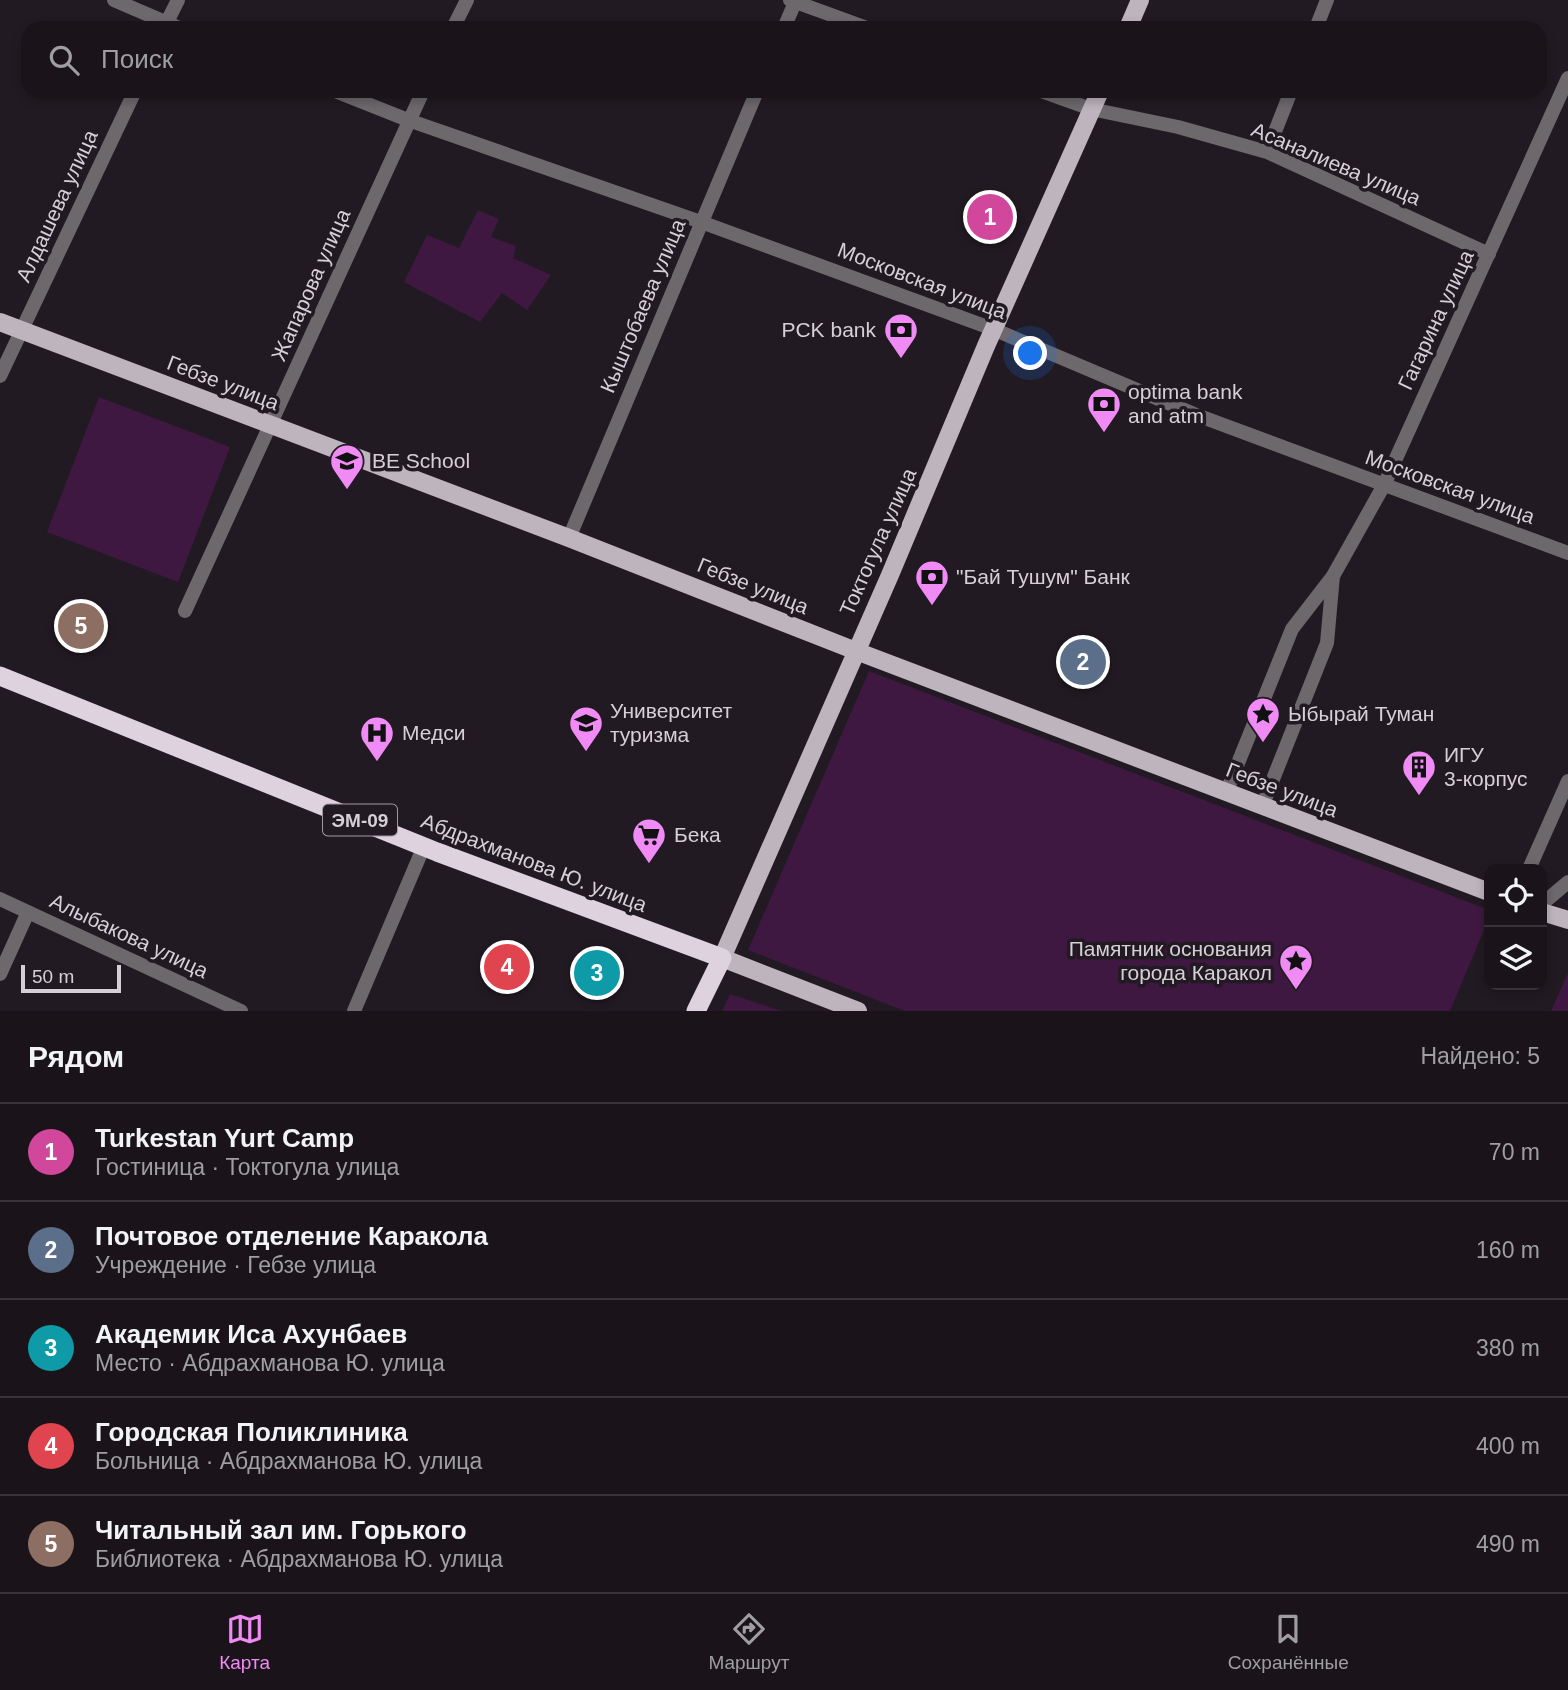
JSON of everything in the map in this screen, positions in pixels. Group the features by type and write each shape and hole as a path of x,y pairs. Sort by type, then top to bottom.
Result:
{"highway":[{"name":"Абдрахманова Ю. улица","path":"0,676 424,846 722,958"},
{"name":"Токтогула улица","path":"696,1011 722,958"}],"main road":[{"path":"1131,21 1140,0"},
{"name":"Токтогула улица","path":"722,958 993,329 1096,98"},
{"name":"Гебзе улица","path":"0,321 1484,890"},
{"path":"1547,914 1568,920"},
{"name":"Абдрахманова Ю. улица","path":"722,958 858,1011"}],"street":[{"path":"114,0 159,21"},
{"path":"172,21 178,0"},
{"path":"456,21 467,0"},
{"path":"1318,21 1326,0"},
{"path":"787,21 794,1 848,21"},
{"name":"Гагарина улица","path":"1226,793 1292,629 1333,576 1384,485 1568,78"},
{"name":"Алдашева улица","path":"0,376 132,98"},
{"name":"Московская улица","path":"353,98 993,329 1194,414 1568,554"},
{"name":"Жапарова улица","path":"185,611 419,98"},
{"name":"Кыштобаева улица","path":"569,538 754,98"},
{"name":"Асаналиева улица","path":"1060,98 1091,109 1178,127 1266,152 1489,254"},
{"path":"1266,152 1288,98"},
{"name":"Гагарина улица","path":"1262,807 1327,643 1333,576"},
{"path":"1532,864 1568,780"},
{"path":"354,1011 424,846"},
{"path":"1547,900 1568,882"},
{"name":"Алыбакова улица","path":"0,899 241,1011"},
{"path":"0,974 28,912"}],"shaded area":[{"path":"478,210 499,219 491,237 516,246 513,258 551,275 527,310 502,293 480,322 404,282 427,235 459,248"},
{"path":"99,397 230,447 178,582 47,532"},
{"path":"869,671 1484,908 1484,930 1450,1011 905,1011 748,950"},
{"path":"1568,973 1568,1011 1551,1011"},
{"path":"730,994 782,1011 722,1011"}],"place":[{"name":"Turkestan Yurt Camp","path":"990,217"},
{"name":"PCK bank","path":"901,360"},
{"name":"optima bank and atm","path":"1104,434"},
{"name":"BE School","path":"347,491"},
{"name":"\"Бай Тушум\" Банк","path":"932,607"},
{"name":"Читальный зал им. Горького","path":"81,626"},
{"name":"Почтовое отделение Каракола","path":"1083,662"},
{"name":"Ыбырай Туман","path":"1263,744"},
{"name":"Университет туризма","path":"586,753"},
{"name":"Медси","path":"377,763"},
{"name":"ИГУ 3-корпус","path":"1419,797"},
{"name":"Бека","path":"649,865"},
{"name":"Городская Поликлиника","path":"507,967"},
{"name":"Академик Иса Ахунбаев","path":"597,973"},
{"name":"Памятник основания города Каракол","path":"1296,991"}]}
